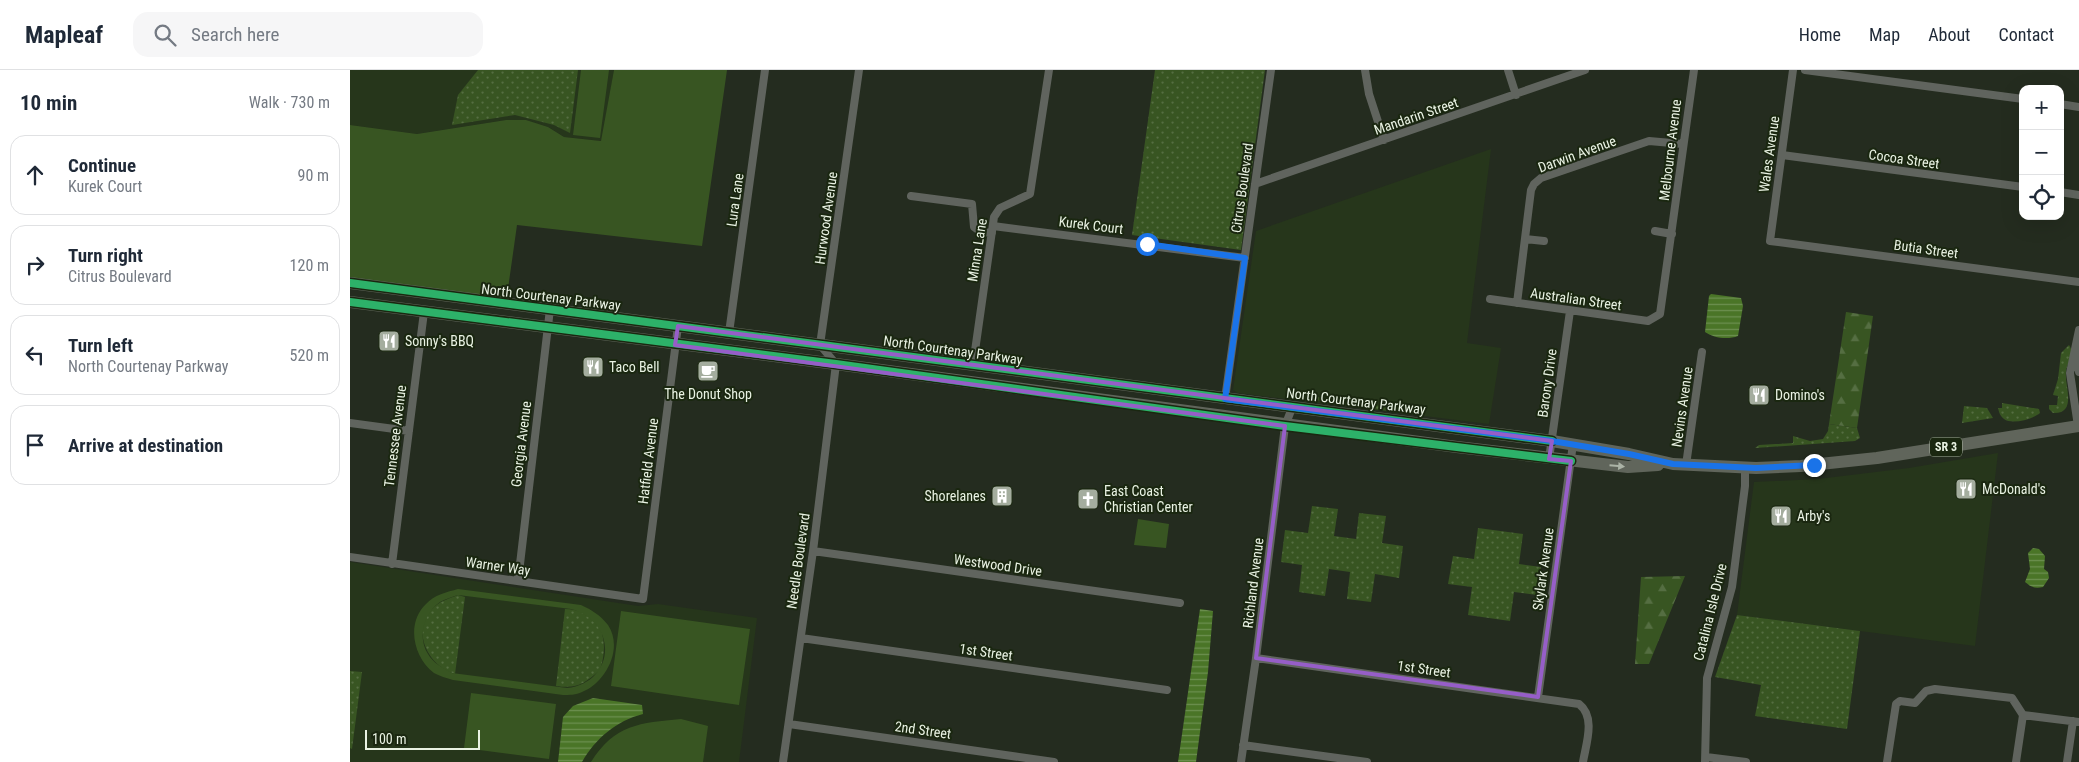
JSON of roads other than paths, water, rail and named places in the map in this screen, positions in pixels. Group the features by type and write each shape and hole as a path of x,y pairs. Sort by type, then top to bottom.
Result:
{"main road":[{"name":"North Courtenay Parkway","path":"350,283 1552,441 1680,464"},
{"name":"North Courtenay Parkway","path":"350,302 675,345 836,364 1285,426 1628,467 1680,464 1745,468 1801,466 1876,458 2079,426"}],"street":[{"name":"Lura Lane","path":"728,333 765,70"},
{"name":"Hurwood Avenue","path":"820,345 859,70"},
{"name":"Minna Lane","path":"973,365 994,217 1000,208 1024,198 1030,194 1033,188 1049,70"},
{"name":"Citrus Boulevard","path":"1225,399 1271,70"},
{"path":"1365,70 1369,94 1384,140"},
{"path":"1508,70 1516,94"},
{"name":"Mandarin Street","path":"1255,184 1585,70"},
{"name":"Melbourne Avenue","path":"1657,318 1662,309 1694,70"},
{"name":"Wales Avenue","path":"1770,241 1793,70"},
{"path":"1805,70 2019,98"},
{"path":"2064,105 2079,107"},
{"name":"Darwin Avenue","path":"1517,303 1531,190 1534,184 1541,178 1649,141 1683,144"},
{"name":"Cocoa Street","path":"1782,155 2019,186"},
{"path":"2064,193 2079,195"},
{"path":"911,196 972,204 974,227 981,232 992,229"},
{"name":"Kurek Court","path":"992,229 1245,258"},
{"path":"1655,231 1672,234"},
{"path":"1525,239 1544,241"},
{"name":"Butia Street","path":"1770,241 2079,282"},
{"name":"Australian Street","path":"1490,299 1648,321 1657,318"},
{"name":"Georgia Avenue","path":"518,582 550,309"},
{"name":"Barony Drive","path":"1549,459 1570,311"},
{"name":"Tennessee Avenue","path":"392,564 424,312"},
{"name":"Hatfield Avenue","path":"643,599 678,326"},
{"path":"2079,330 2070,374 2079,426"},
{"path":"820,345 836,364"},
{"path":"2076,350 2079,372"},
{"name":"Nevins Avenue","path":"1680,464 1702,352"},
{"name":"Needle Boulevard","path":"783,762 813,551 836,364"},
{"name":"Richland Avenue","path":"1241,762 1285,426 1292,408"},
{"path":"350,423 409,431"},
{"name":"Skylark Avenue","path":"1538,697 1573,444"},
{"name":"Catalina Isle Drive","path":"1705,759 1707,678 1732,587 1745,486 1745,468"},
{"name":"Westwood Drive","path":"813,551 1180,603"},
{"name":"Warner Way","path":"350,557 643,599"},
{"name":"1st Street","path":"801,638 1167,690"},
{"name":"1st Street","path":"1256,658 1579,704 1586,711 1589,722 1583,762"},
{"path":"1887,762 1896,704 1900,701 1915,703 1926,691 1935,689 2012,698 2023,715 2016,762"},
{"path":"2023,715 2076,721 2067,762"},
{"name":"2nd Street","path":"788,724 1054,762"},
{"path":"1244,745 1367,762"},
{"path":"1705,759 1746,762"}],"place":[{"name":"Sonny's BBQ","path":"389,341"},
{"name":"Taco Bell","path":"593,367"},
{"name":"The Donut Shop","path":"708,371"},
{"name":"Domino's","path":"1759,395"},
{"name":"McDonald's","path":"1966,489"},
{"name":"Shorelanes","path":"1002,496"},
{"name":"East Coast Christian Center","path":"1088,499"},
{"name":"Arby's","path":"1781,516"}]}
